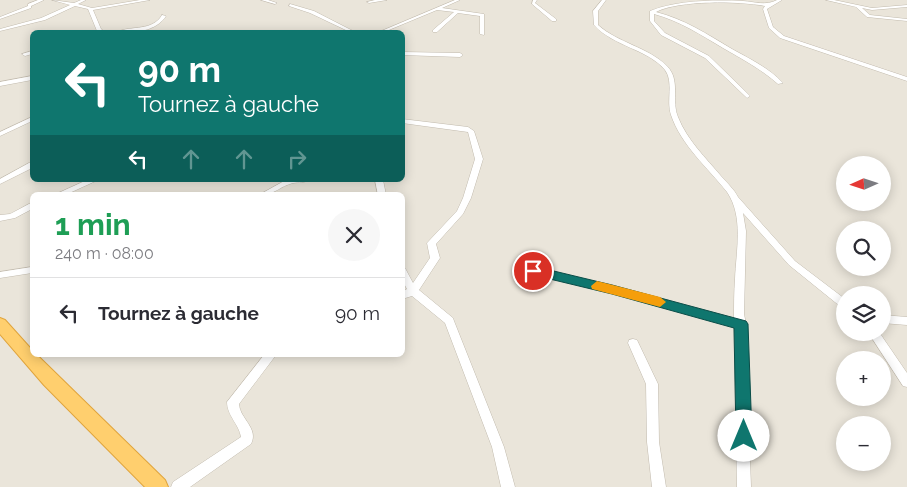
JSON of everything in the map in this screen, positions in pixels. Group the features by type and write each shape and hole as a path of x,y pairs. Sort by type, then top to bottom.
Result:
{"highway":[{"path":"0,324 50,380 158,487"}],"street":[{"path":"0,18 30,7 29,5 42,0"},
{"path":"54,0 92,9 148,0"},
{"path":"0,30 43,19 84,0"},
{"path":"263,0 275,3"},
{"path":"369,2 386,0"},
{"path":"386,30 455,0"},
{"path":"536,0 533,3 554,20"},
{"path":"604,0 598,5 595,13 596,25 616,40 655,59 668,70 671,76 670,98 674,116 703,160 799,269 836,297"},
{"path":"747,96 707,57 663,34 652,21 652,12 666,1 746,0 769,5"},
{"path":"780,0 765,9 771,28 782,37 907,79"},
{"path":"828,0 877,9 907,6"},
{"path":"290,5 312,12 349,30"},
{"path":"858,7 868,16 907,20"},
{"path":"92,9 99,30"},
{"path":"437,9 482,15 482,34"},
{"path":"652,12 672,17 700,31 756,64 780,83"},
{"path":"435,31 456,13"},
{"path":"130,30 154,26 162,21 164,16"},
{"path":"25,54 30,53"},
{"path":"405,53 460,55"},
{"path":"0,84 30,78"},
{"path":"0,134 30,120"},
{"path":"405,121 468,129 471,132 480,159 465,204 431,243 435,258 408,293 449,321 498,447 508,487"},
{"path":"0,182 30,166"},
{"path":"65,192 89,182"},
{"path":"268,192 286,182"},
{"path":"735,198 740,218 744,487"},
{"path":"0,218 12,216 30,207"},
{"path":"740,218 756,220"},
{"path":"0,275 30,270"},
{"path":"533,271 612,289 741,324"},
{"path":"891,320 907,321"},
{"path":"879,341 907,382"},
{"path":"632,343 652,384 653,442 659,487"},
{"path":"178,487 247,440 248,432 233,410 233,402 269,357"}],"shaded area":[{"path":"0,0 907,0 907,487 0,487"}],"slow traffic":[{"path":"597,286 660,302"}],"route":[{"path":"533,271 612,289 741,324 744,436"}]}
